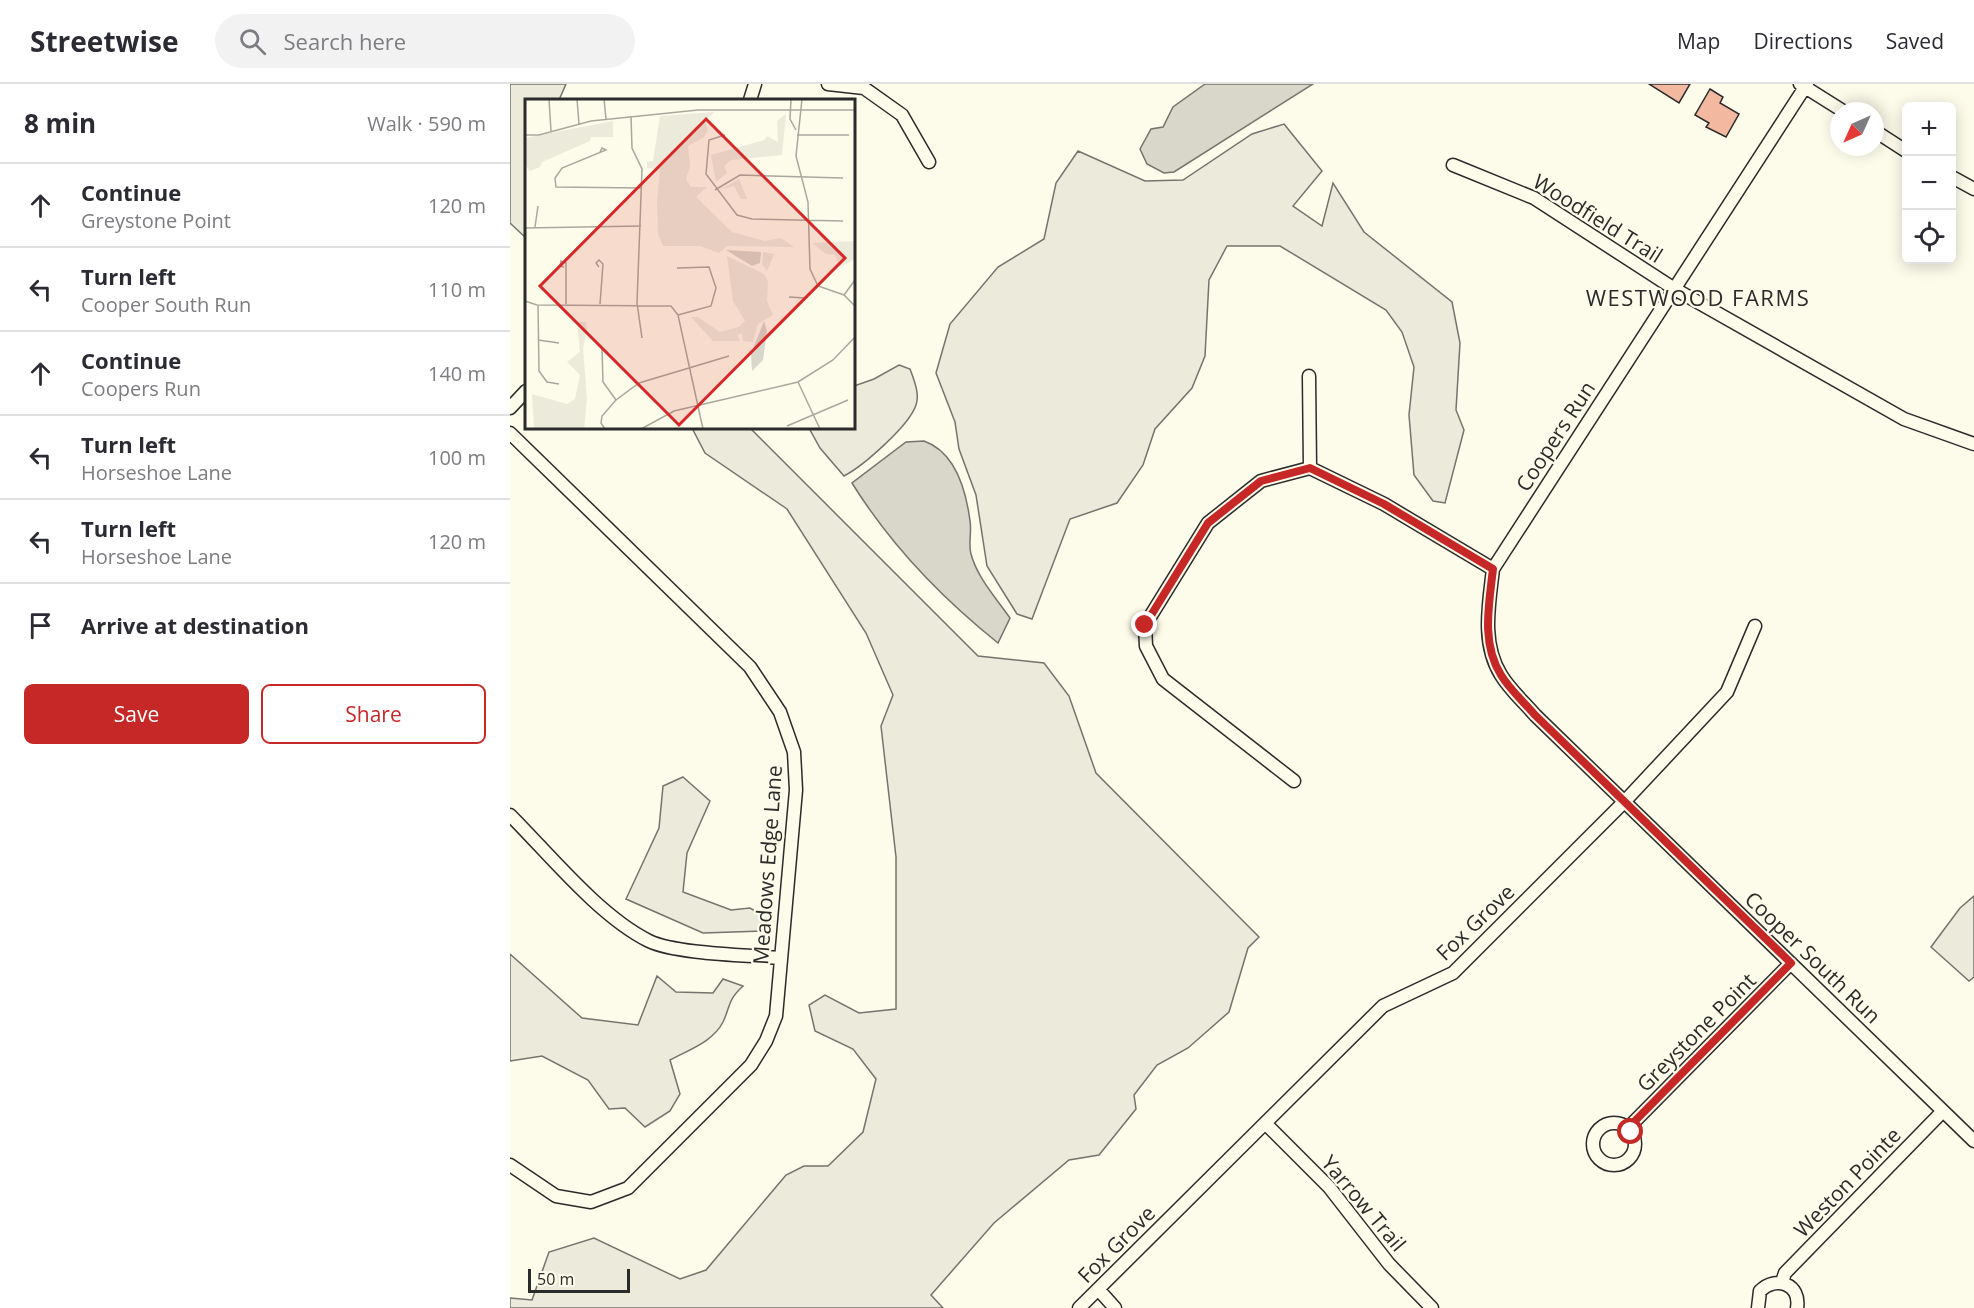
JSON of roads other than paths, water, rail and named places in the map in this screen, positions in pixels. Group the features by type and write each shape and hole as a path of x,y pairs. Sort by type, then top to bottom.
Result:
{"street":[{"path":"750,99 755,84"},
{"path":"828,84 864,88 902,115 929,162"},
{"path":"1804,85 1830,102"},
{"name":"Coopers Run","path":"1625,801 1535,715 1501,675 1488,641 1488,615 1493,569 1804,85"},
{"path":"1884,137 1902,148"},
{"name":"Woodfield Trail","path":"1453,165 1534,198 1673,288 1904,419 1974,444"},
{"path":"1956,179 1974,189"},
{"path":"1310,376 1310,468"},
{"path":"510,408 525,392"},
{"name":"Meadows Edge Lane","path":"510,433 750,667 780,712 794,752 796,790 776,1016 766,1041 751,1065 628,1188 591,1202 556,1196 510,1165"},
{"path":"1294,781 1163,679 1146,646 1145,625 1208,523 1261,481 1310,468 1384,504 1493,569"},
{"name":"Fox Grove","path":"1079,1308 1383,1006 1453,974 1625,801 1727,692 1755,626"},
{"name":"Cooper South Run","path":"1625,801 1974,1141"},
{"path":"510,815 608,912 650,942 690,950 780,958"},
{"name":"Greystone Point","path":"1628,1128 1791,963"},
{"name":"Weston Pointe","path":"1758,1308 1760,1291 1774,1282 1782,1282 1785,1273 1943,1111"},
{"name":"Yarrow Trail","path":"1265,1123 1329,1187 1389,1264 1432,1308"},
{"path":"1782,1282 1796,1294 1797,1308"},
{"path":"1098,1289 1116,1308"}],"district":[{"name":"WESTWOOD FARMS","path":"1698,297"}]}
